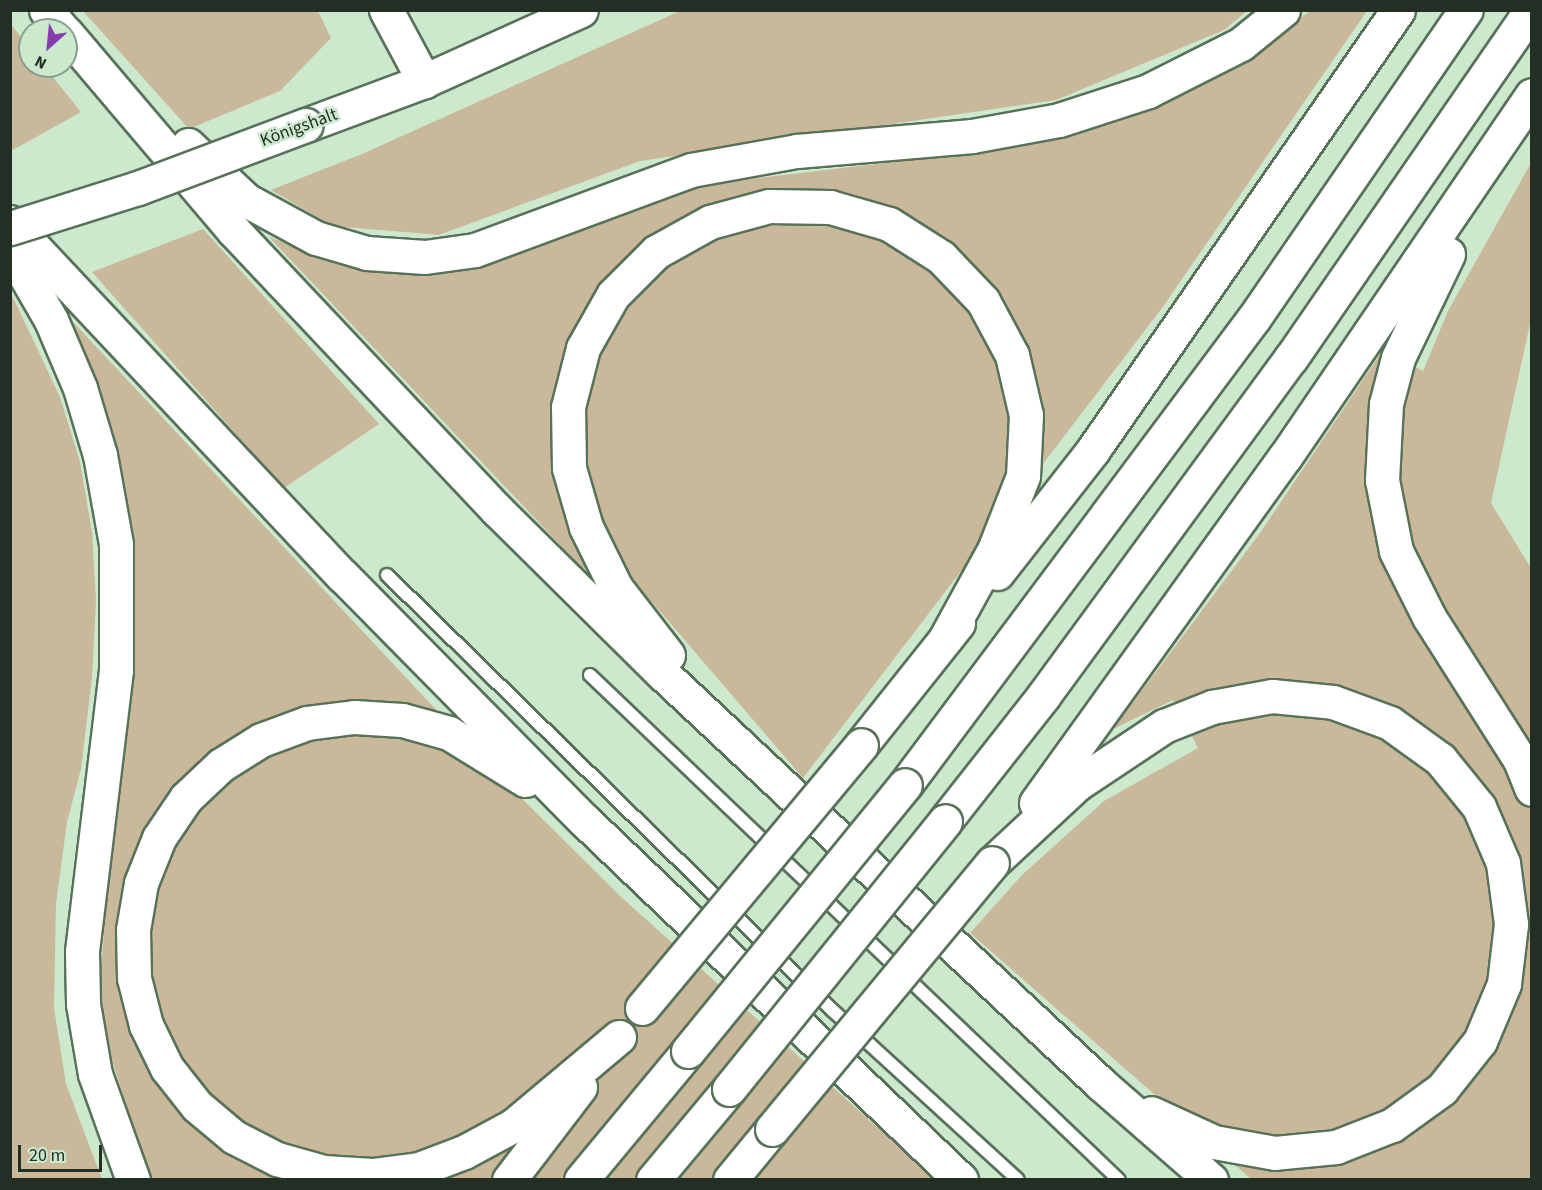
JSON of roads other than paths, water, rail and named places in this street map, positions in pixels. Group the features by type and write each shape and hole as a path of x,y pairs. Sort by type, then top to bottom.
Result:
{"main road":[{"path":"386,10 424,81"},
{"name":"Königshalt","path":"10,228 138,188 424,81 581,10"},
{"path":"78,43 246,200 316,238 367,253 425,257 475,250 691,170 797,152 972,136 1059,120 1148,91 1241,44 1283,10"},
{"path":"508,1179 642,1008 861,745 1093,450 1398,10"},
{"path":"581,1179 905,784 1254,318 1466,10"},
{"path":"653,1179 729,1089 1044,695 1291,358 1531,10"},
{"path":"78,47 234,231 496,510 707,714 1101,1084 1211,1179"},
{"path":"730,1179 992,863 1286,457 1532,95"},
{"path":"1532,100 1429,288 1398,358 1386,404 1382,480 1396,551 1429,617 1520,759 1532,789"},
{"path":"707,714 678,667 616,588 586,527 569,468 568,407 583,348 613,295 656,252 710,222 769,207 830,207 889,224 941,257 984,301 1012,355 1026,415 1023,476 994,550 945,639"},
{"path":"10,222 343,576 585,821 961,1179"},
{"path":"10,249 51,320 80,388 100,455 116,544 117,670 82,951 83,1004 95,1074 133,1179"},
{"path":"992,863 1077,784 1164,726 1212,707 1272,696 1333,702 1390,723 1440,759 1479,807 1503,863 1509,903 1511,924 1504,984 1480,1041 1442,1089 1392,1125 1336,1147 1275,1153 1214,1142 1161,1119 1101,1084"},
{"path":"585,821 491,756 449,733 402,720 374,718 306,723 261,740 221,765 180,806 159,838 141,883 133,930 135,978 146,1025 167,1068 197,1106 234,1137 277,1159 324,1172 372,1175 419,1169 464,1152 514,1125 619,1037"},
{"path":"929,1151 948,1179"}],"lane":[{"path":"387,575 831,1009 1018,1179"},
{"path":"590,675 1119,1179"}]}
